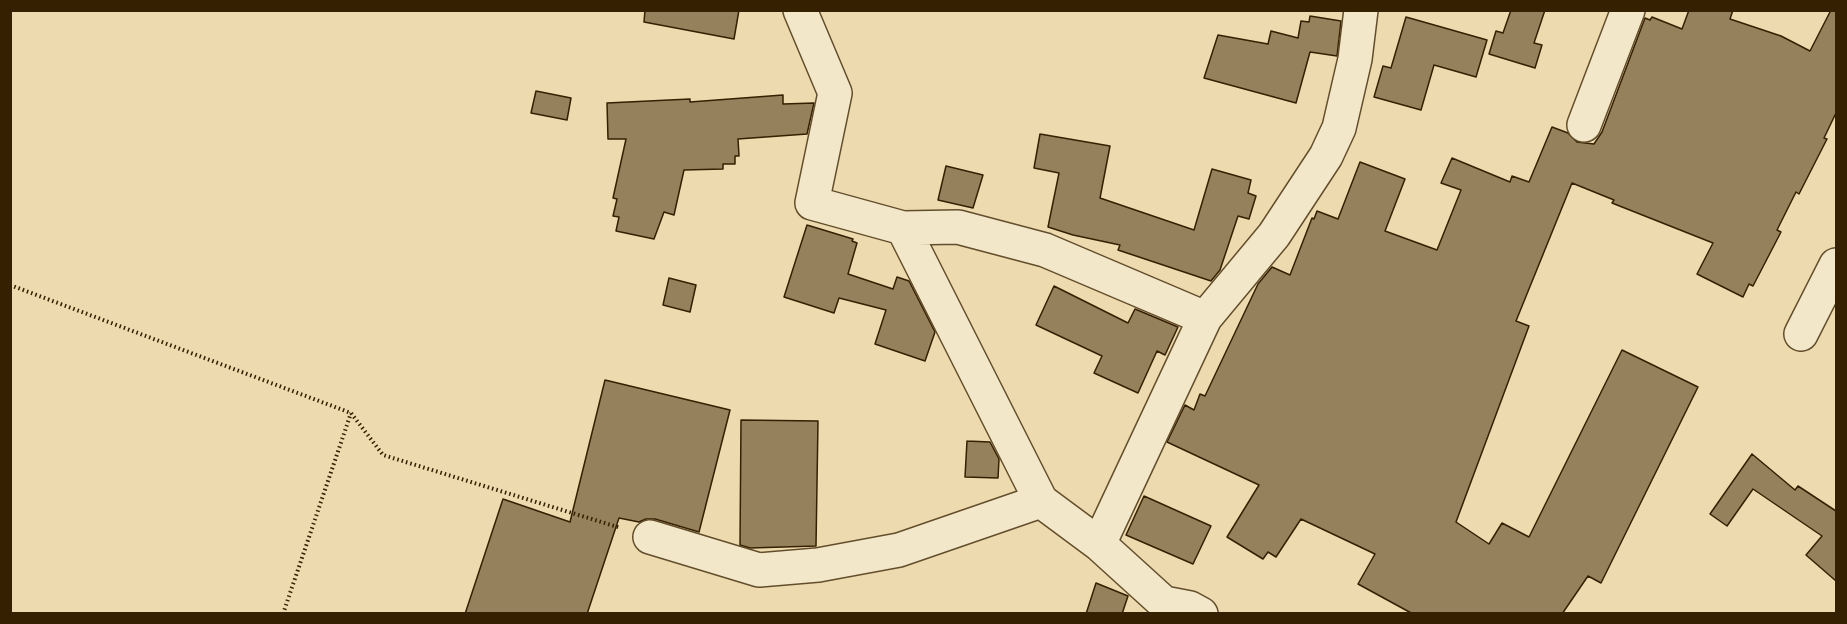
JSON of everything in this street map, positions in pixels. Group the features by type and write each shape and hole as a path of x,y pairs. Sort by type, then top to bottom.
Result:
{"street":[{"path":"800,10 835,93 813,202 903,228 958,227 1045,250 1205,318"},
{"path":"1099,544 1205,318 1274,235 1326,156 1339,128 1355,59 1362,10"},
{"path":"1584,125 1628,10"},
{"path":"903,228 1041,501 1099,544 1162,608 1190,608 1201,614"},
{"path":"1801,334 1836,265"},
{"path":"650,537 759,570 783,568 899,550 1041,501"}],"path":[{"path":"10,285 351,413 382,455 650,537"},
{"path":"283,614 351,413"}],"building":[{"path":"645,10 739,10 734,39 644,22"},
{"path":"1511,10 1545,10 1534,43 1542,45 1535,68 1489,54 1496,31 1503,33"},
{"path":"1689,10 1733,10 1730,19 1781,36 1810,51 1831,10 1836,10 1836,113 1824,138 1827,139 1799,194 1796,192 1777,230 1781,232 1753,286 1749,284 1743,297 1697,274 1713,243 1612,203 1614,200 1572,183 1516,321 1529,326 1456,522 1489,544 1502,523 1529,537 1622,350 1698,387 1601,583 1588,576 1562,614 1413,614 1358,584 1375,554 1301,519 1276,557 1268,552 1263,559 1227,537 1259,485 1167,442 1185,405 1194,410 1200,394 1205,396 1258,284 1272,267 1290,275 1312,218 1314,219 1317,211 1338,219 1360,162 1405,179 1385,231 1437,250 1461,190 1441,183 1452,158 1510,182 1512,176 1529,182 1552,127 1568,133 1577,142 1594,144 1602,132 1645,18 1650,20 1652,17 1682,29"},
{"path":"1310,16 1341,21 1337,56 1310,52 1296,103 1204,78 1218,35 1268,44 1271,31 1298,38 1301,21 1309,22"},
{"path":"1406,17 1487,40 1476,77 1434,65 1421,110 1374,97 1383,66 1391,68"},
{"path":"536,91 571,98 567,120 531,113"},
{"path":"783,95 783,104 814,103 807,134 738,139 739,156 735,156 735,164 723,164 723,169 684,170 674,215 664,212 654,239 616,231 619,217 613,216 617,199 613,198 626,139 608,139 607,103 690,99 690,102"},
{"path":"1040,134 1110,146 1100,198 1194,230 1212,169 1251,180 1248,193 1256,196 1249,219 1238,216 1220,270 1211,281 1118,250 1120,245 1048,227 1059,173 1034,168"},
{"path":"946,166 983,175 973,208 938,200"},
{"path":"807,225 853,239 852,241 857,243 848,274 893,289 897,277 909,281 935,332 925,361 875,344 886,310 839,298 834,313 784,297"},
{"path":"669,278 696,285 690,312 663,305"},
{"path":"1054,286 1128,323 1135,309 1178,327 1165,355 1157,351 1138,393 1094,373 1102,356 1036,325"},
{"path":"605,380 730,410 699,532 655,519 639,522 619,518 587,614 465,614 503,499 570,522"},
{"path":"741,420 818,421 816,546 750,548 740,545"},
{"path":"967,441 990,442 999,459 998,478 965,477"},
{"path":"1752,454 1795,490 1798,486 1836,511 1836,581 1806,555 1822,536 1753,489 1727,526 1710,514"},
{"path":"1144,496 1211,526 1193,564 1126,535"},
{"path":"1096,583 1128,596 1122,614 1086,614"}]}
